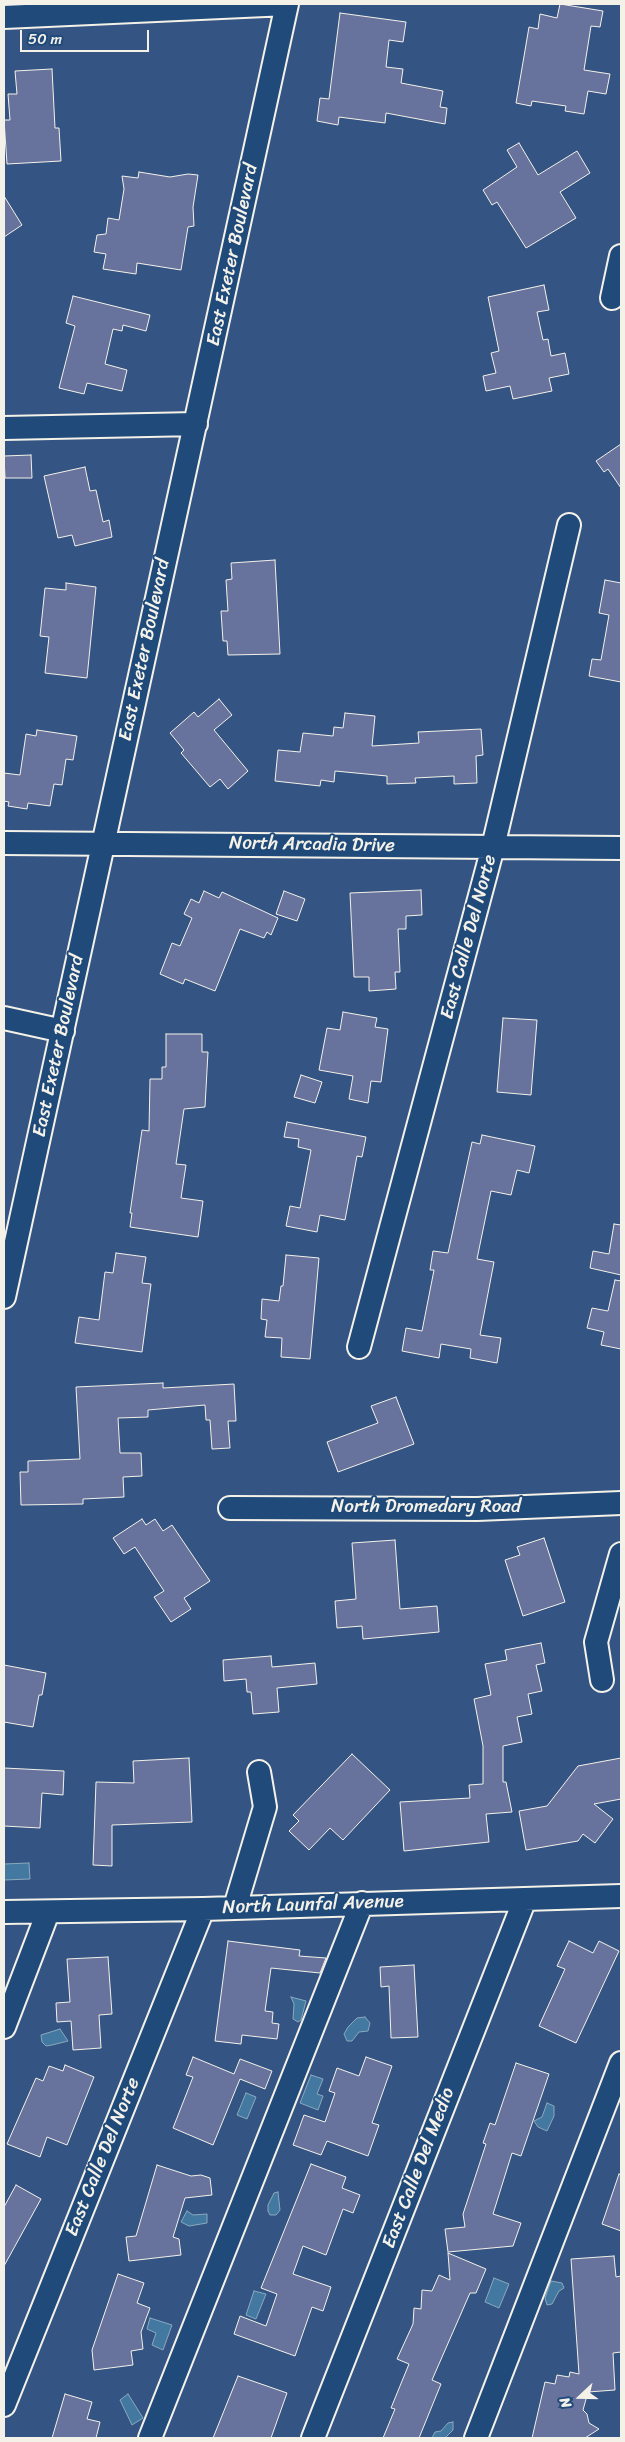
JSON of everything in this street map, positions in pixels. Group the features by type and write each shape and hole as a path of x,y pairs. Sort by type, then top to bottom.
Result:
{"street":[{"path":"13,13 287,4"},
{"name":"East Exeter Boulevard","path":"4,1297 13,1206 63,1031 287,4"},
{"path":"612,298 621,256"},
{"path":"4,428 196,424"},
{"name":"East Calle Del Norte","path":"359,1347 493,847 569,525"},
{"name":"North Arcadia Drive","path":"4,842 621,848"},
{"path":"4,1018 63,1031"},
{"name":"North Dromedary Road","path":"230,1508 477,1509 621,1503"},
{"path":"602,1680 596,1642 621,1554"},
{"path":"235,1907 265,1807 259,1772"},
{"name":"North Launfal Avenue","path":"4,1912 203,1909 621,1896"},
{"name":"East Calle Del Medio","path":"313,2438 525,1899"},
{"path":"150,2438 362,1903"},
{"name":"East Calle Del Norte","path":"4,2405 203,1909"},
{"path":"4,2027 48,1912"},
{"path":"476,2438 621,2063"}],"water":[{"path":"29,1863 30,1879 4,1880 4,1864"},
{"path":"291,1997 306,2001 301,2020 298,2022 293,2019 294,2004"},
{"path":"365,2017 370,2023 368,2031 359,2032 352,2041 347,2041 344,2034 348,2027 357,2018"},
{"path":"60,2029 68,2041 46,2046 42,2042 41,2035"},
{"path":"311,2075 323,2079 317,2094 323,2096 318,2110 300,2103"},
{"path":"246,2093 256,2097 247,2119 237,2115"},
{"path":"547,2103 554,2106 554,2116 547,2131 538,2127 534,2121 542,2117"},
{"path":"278,2192 280,2210 276,2215 270,2215 268,2205 274,2193"},
{"path":"187,2211 193,2215 207,2214 207,2223 189,2226 181,2222"},
{"path":"494,2278 509,2284 499,2308 485,2302"},
{"path":"551,2281 562,2283 564,2288 559,2291 552,2304 547,2305 545,2298"},
{"path":"254,2291 266,2294 256,2319 246,2315"},
{"path":"150,2318 172,2325 163,2350 152,2345 156,2333 147,2329"},
{"path":"128,2394 143,2418 132,2425 120,2400"},
{"path":"453,2422 453,2430 445,2438 432,2438 435,2432 441,2431 448,2423"}],"building":[{"path":"560,4 603,11 600,27 591,26 584,70 610,74 606,94 588,91 584,114 565,111 566,106 532,101 531,106 516,103 529,27 538,29 540,14 557,18"},
{"path":"340,13 406,22 403,42 389,40 386,67 403,69 401,83 443,91 440,107 447,108 445,124 386,113 385,123 339,117 338,125 317,121 320,98 329,99"},
{"path":"52,69 55,128 59,128 61,161 7,164 4,120 10,120 8,94 17,94 15,71"},
{"path":"519,143 538,175 577,151 590,173 560,192 576,218 526,248 497,202 492,205 483,190 517,167 507,150"},
{"path":"139,172 170,177 188,174 198,175 193,207 194,226 188,227 181,270 137,263 136,274 103,269 106,254 94,252 97,235 106,234 108,218 119,220 124,189 122,176 138,178"},
{"path":"4,196 22,225 4,237"},
{"path":"544,285 549,310 537,312 543,340 548,339 551,356 565,353 569,374 549,378 552,391 513,399 510,386 486,391 483,376 496,373 491,353 499,351 488,297"},
{"path":"73,296 150,315 146,331 123,325 122,331 113,329 105,364 127,370 122,391 87,383 84,394 59,388 75,326 66,323"},
{"path":"621,444 621,488 608,469 604,472 596,461"},
{"path":"31,455 32,478 5,478 4,456"},
{"path":"85,467 90,491 96,490 103,522 109,520 112,537 75,546 72,535 58,538 44,476"},
{"path":"275,560 280,654 228,655 227,641 223,641 221,611 228,611 226,580 232,579 231,563"},
{"path":"605,580 621,583 621,682 589,676 592,659 601,660 609,615 599,613"},
{"path":"66,583 96,587 87,678 45,673 49,637 40,636 45,588 66,590"},
{"path":"219,699 232,715 214,730 248,771 228,789 220,779 210,787 181,753 184,750 170,733 194,712 198,717"},
{"path":"345,713 375,716 372,746 419,743 418,732 481,729 483,755 476,756 477,783 454,784 454,776 415,778 416,783 387,784 387,776 335,771 334,782 321,780 320,786 275,781 278,750 300,752 303,733 333,736 334,727 343,728"},
{"path":"37,730 77,736 73,760 66,759 62,785 54,784 50,806 28,803 27,809 8,806 9,802 4,801 4,773 20,775 26,734 36,736"},
{"path":"421,890 422,915 406,916 406,929 398,929 400,972 395,972 396,989 369,991 369,977 354,977 350,893"},
{"path":"204,891 219,898 222,892 278,918 271,935 267,932 264,938 240,929 215,991 185,979 183,984 160,974 172,943 180,946 192,918 184,914 191,899 199,903"},
{"path":"284,891 305,899 297,921 276,914"},
{"path":"343,1012 377,1018 375,1027 388,1029 381,1082 371,1081 368,1103 349,1099 353,1076 319,1070 327,1028 340,1030"},
{"path":"503,1018 537,1020 531,1095 497,1092"},
{"path":"166,1034 202,1034 202,1052 208,1052 205,1107 184,1109 176,1164 186,1165 181,1198 203,1201 198,1237 130,1227 132,1213 130,1213 142,1130 149,1131 150,1079 162,1079 162,1067 166,1067"},
{"path":"301,1075 322,1082 315,1103 294,1097"},
{"path":"287,1122 366,1137 362,1157 357,1156 345,1220 320,1215 317,1232 286,1226 290,1206 300,1208 311,1150 298,1147 299,1139 284,1137"},
{"path":"482,1135 535,1146 529,1173 517,1170 511,1195 491,1191 477,1259 494,1262 480,1335 501,1338 497,1363 470,1358 471,1349 441,1344 439,1358 402,1351 406,1328 422,1331 434,1270 430,1270 433,1251 448,1253 472,1142 480,1144"},
{"path":"614,1224 621,1225 621,1275 590,1268 593,1251 609,1254"},
{"path":"116,1253 146,1257 142,1283 151,1284 142,1352 75,1343 79,1317 99,1320 105,1272 113,1273"},
{"path":"286,1255 319,1258 310,1359 281,1357 282,1338 265,1337 267,1320 261,1319 262,1299 279,1301 281,1286 283,1286"},
{"path":"615,1280 621,1281 621,1349 601,1345 604,1332 587,1328 592,1308 608,1311"},
{"path":"163,1383 163,1388 234,1384 236,1421 228,1421 230,1448 212,1449 210,1420 206,1420 205,1405 148,1410 148,1417 118,1418 120,1453 141,1453 142,1476 123,1477 124,1497 83,1499 83,1504 21,1505 20,1472 28,1472 28,1461 80,1459 76,1387"},
{"path":"396,1397 414,1444 338,1472 327,1442 378,1423 371,1406"},
{"path":"142,1519 146,1525 155,1519 163,1531 172,1525 210,1581 184,1598 191,1609 171,1622 154,1597 164,1591 135,1547 124,1554 113,1538"},
{"path":"544,1538 565,1602 523,1616 505,1560 520,1555 517,1547"},
{"path":"395,1540 400,1609 437,1606 439,1632 363,1639 362,1626 337,1628 335,1601 356,1599 352,1543"},
{"path":"541,1643 545,1663 536,1665 542,1691 528,1694 532,1714 517,1717 522,1742 503,1746 503,1782 506,1782 512,1812 486,1814 489,1842 404,1851 400,1802 470,1798 469,1785 483,1784 483,1746 474,1699 491,1695 485,1664 507,1660 505,1650"},
{"path":"271,1656 272,1667 315,1663 317,1684 277,1688 279,1712 253,1714 251,1692 247,1692 246,1679 224,1681 223,1660"},
{"path":"4,1665 46,1673 42,1695 39,1695 33,1727 4,1722"},
{"path":"352,1754 390,1790 343,1840 330,1828 309,1850 289,1831 299,1821 293,1815"},
{"path":"189,1758 192,1822 112,1825 112,1866 93,1865 96,1782 134,1783 133,1761"},
{"path":"621,1758 621,1799 594,1804 613,1819 595,1843 583,1834 578,1841 526,1850 519,1811 547,1806 578,1766"},
{"path":"4,1768 64,1771 63,1795 42,1793 40,1828 4,1826"},
{"path":"228,1941 300,1950 299,1956 326,1958 320,1973 271,1968 265,2011 273,2012 272,2023 279,2024 277,2039 242,2035 241,2044 215,2041"},
{"path":"569,1941 593,1953 599,1941 619,1951 576,2043 539,2026 565,1969 557,1966"},
{"path":"108,1957 112,2014 99,2015 101,2048 73,2050 71,2021 57,2022 56,2003 70,2002 67,1959"},
{"path":"414,1965 418,2037 391,2038 389,1986 381,1987 380,1967"},
{"path":"193,2057 234,2074 240,2059 272,2071 265,2089 240,2079 213,2145 173,2128 193,2077 186,2075"},
{"path":"366,2057 392,2066 372,2123 379,2125 368,2156 327,2141 321,2155 293,2145 304,2115 325,2122 335,2093 329,2091 337,2068 359,2076"},
{"path":"516,2063 549,2074 521,2156 512,2153 493,2214 521,2223 513,2246 448,2252 445,2229 465,2227 463,2214 486,2144 483,2143 490,2123 495,2125"},
{"path":"65,2065 94,2077 67,2145 47,2137 40,2157 7,2144 36,2078 43,2081 49,2066 63,2071"},
{"path":"311,2164 346,2177 342,2188 360,2195 353,2213 343,2209 326,2255 303,2246 293,2274 331,2287 323,2311 312,2307 295,2356 234,2334 240,2316 266,2326 277,2294 261,2288"},
{"path":"157,2165 191,2176 201,2175 210,2178 212,2195 185,2198 173,2237 179,2239 181,2255 129,2261 126,2237 136,2236"},
{"path":"619,2174 621,2175 621,2231 602,2224"},
{"path":"16,2185 41,2199 4,2266 4,2207"},
{"path":"448,2253 486,2269 476,2293 470,2293 432,2380 441,2384 419,2438 383,2438 395,2409 391,2408 409,2364 397,2359 413,2324 414,2308 421,2309 422,2290 432,2291 439,2275 450,2280"},
{"path":"614,2256 616,2277 621,2276 621,2352 613,2353 615,2390 588,2392 583,2410 587,2414 589,2423 599,2429 585,2438 532,2438 545,2382 555,2384 557,2375 569,2377 570,2372 579,2374 571,2259"},
{"path":"118,2274 144,2283 137,2303 150,2308 141,2332 143,2349 131,2351 133,2365 94,2370 92,2350"},
{"path":"238,2376 287,2393 271,2438 213,2438"},
{"path":"65,2394 92,2402 87,2419 100,2422 96,2438 52,2438"}]}
